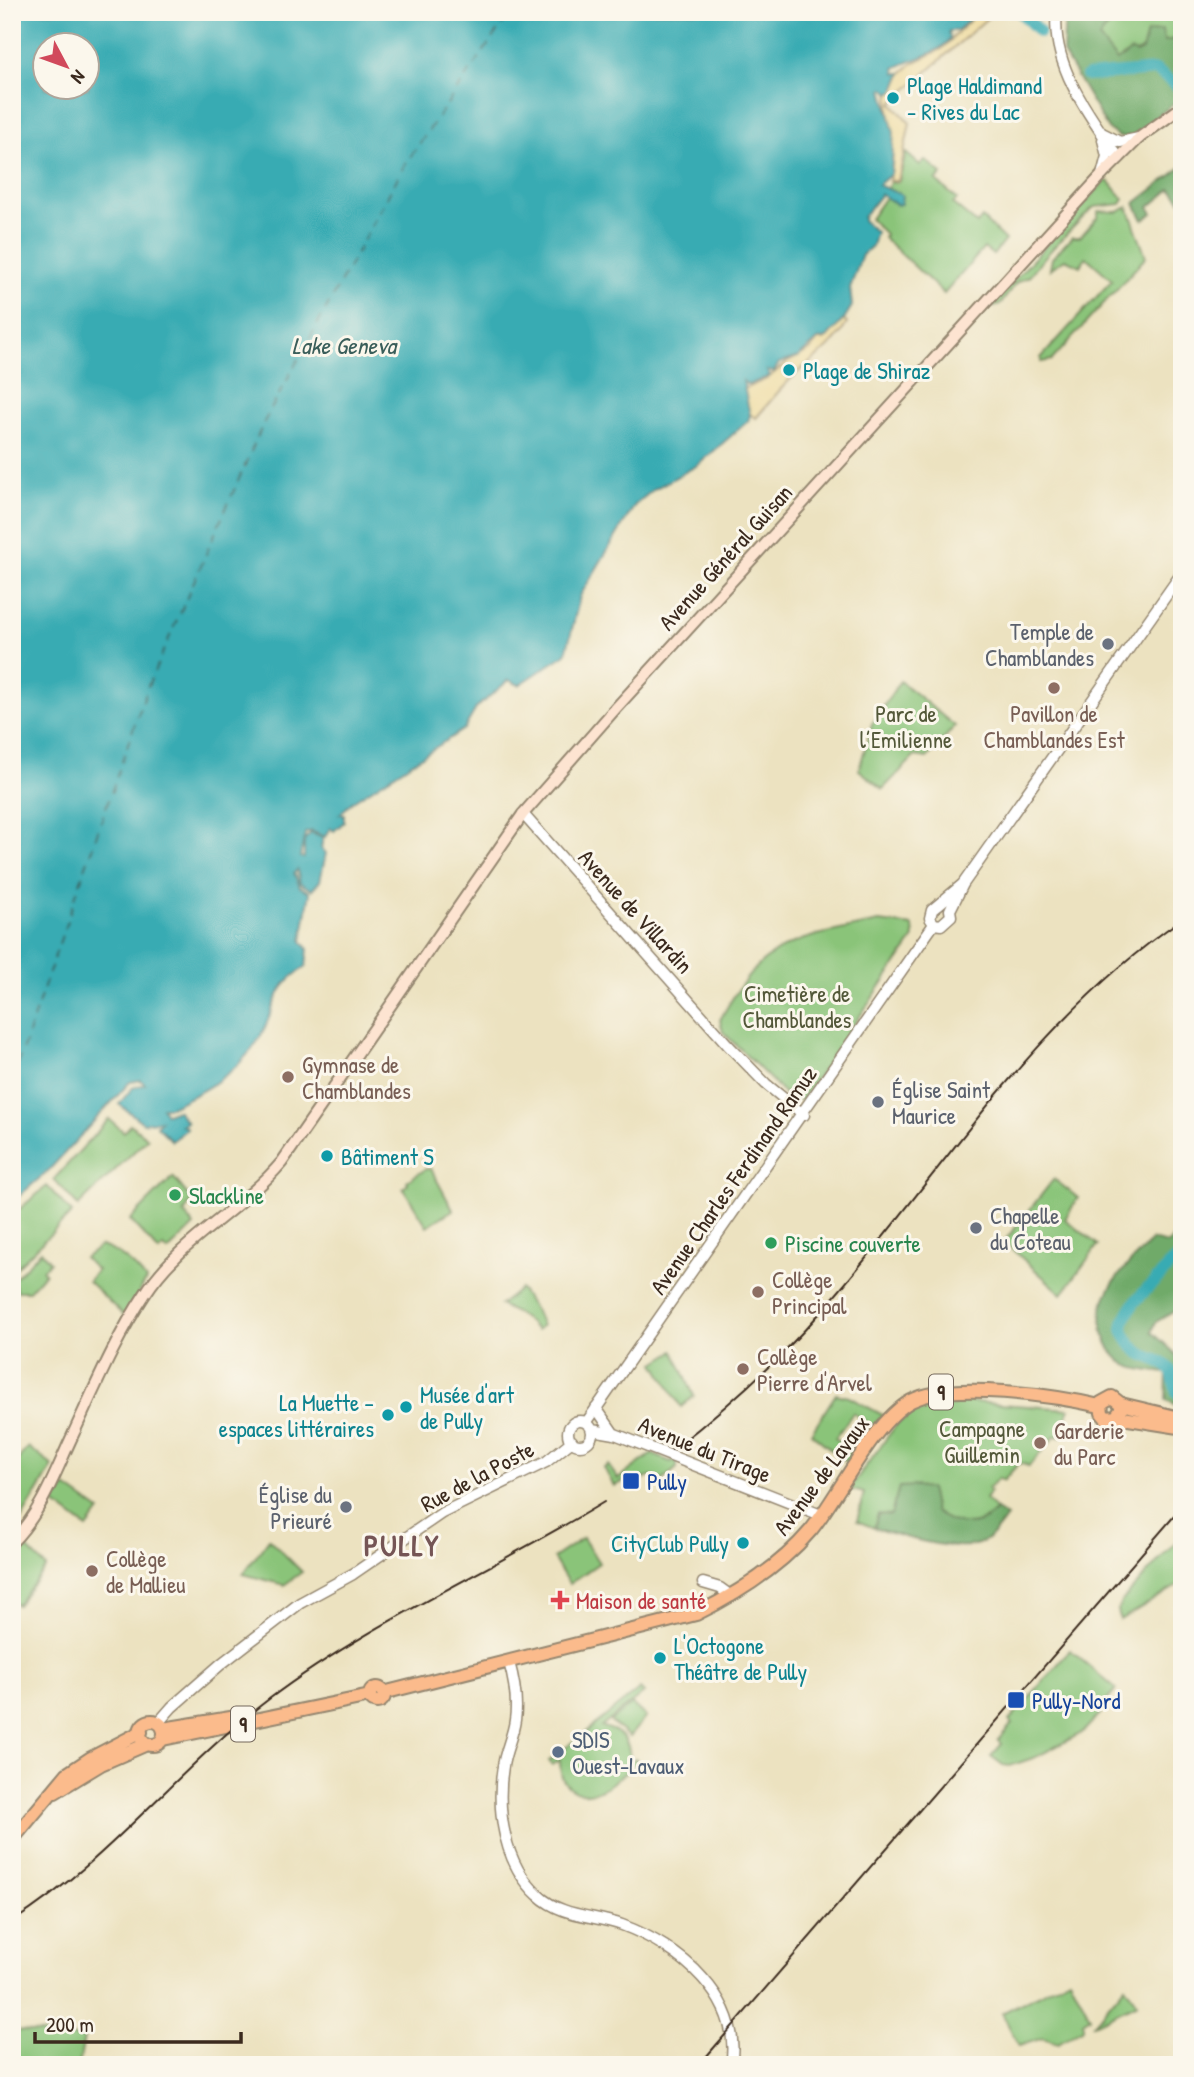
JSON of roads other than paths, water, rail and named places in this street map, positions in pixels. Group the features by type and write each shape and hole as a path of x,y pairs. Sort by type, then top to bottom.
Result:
{"main road":[{"name":"Avenue Général Guisan","path":"12,1542 41,1502 123,1331 158,1275 279,1166 523,814 616,708 1102,175 1139,138 1182,107"},
{"name":"Avenue de Lavaux","path":"161,1730 301,1710 370,1696 378,1702 383,1693 696,1614 731,1596 794,1548 821,1515 887,1421 917,1398 945,1391 997,1393 1066,1399 1100,1406"},
{"path":"1109,1397 1115,1398 1121,1404 1181,1423 1103,1416 1100,1406 1109,1397"},
{"path":"1116,1417 1121,1410 1121,1404"},
{"path":"147,1723 161,1730 154,1745 144,1738 147,1723"},
{"path":"12,1840 52,1794 58,1783 84,1762 144,1738"}],"street":[{"path":"1056,12 1056,43 1101,133 1119,158"},
{"path":"1101,133 1120,142 1139,138"},
{"path":"1101,133 1107,156 1102,175"},
{"name":"Avenue Charles Ferdinand Ramuz","path":"589,1426 596,1408 804,1115 934,924 941,925 948,920 946,907 1182,573"},
{"name":"Avenue de Villardin","path":"523,814 719,1035 766,1084 804,1115"},
{"name":"Avenue du Tirage","path":"596,1408 615,1434"},
{"path":"577,1422 589,1426 591,1438 586,1443 572,1441 570,1426 577,1422"},
{"name":"Avenue du Tirage","path":"589,1426 821,1515"},
{"name":"Rue de la Poste","path":"161,1730 172,1707 221,1664 284,1615 442,1513 547,1462 572,1441"},
{"path":"703,1583 715,1585 731,1596"},
{"path":"715,1585 718,1596 716,1604"},
{"path":"509,1662 516,1718 502,1769 506,1838 518,1871 533,1890 554,1907 607,1920 637,1931 663,1944 694,1970 712,1990 729,2018 733,2044 731,2065"}],"water":[{"name":"Lake Geneva","path":"12,12 978,12 957,31 949,31 950,39 938,50 895,68 896,73 902,73 895,90 890,93 883,89 894,133 891,174 878,185 902,195 901,204 897,205 881,194 863,217 876,232 872,246 862,255 850,288 852,306 844,319 827,338 818,340 798,357 779,363 774,372 767,371 770,376 748,385 743,381 750,415 748,421 698,465 654,489 635,505 580,596 566,654 519,685 509,680 477,707 464,729 353,801 340,814 344,814 344,822 334,831 330,828 325,837 311,831 305,833 300,857 304,858 304,840 311,833 323,838 321,848 326,853 320,881 312,890 300,883 297,870 294,873 300,887 310,892 302,941 308,949 306,967 286,983 264,1030 239,1064 207,1088 170,1107 162,1107 166,1114 177,1110 187,1122 181,1125 187,1128 172,1141 157,1126 161,1120 143,1123 119,1104 132,1088 145,1084 140,1080 130,1082 49,1170 12,1202"}],"waterway":[{"path":"1020,12 1040,32"},
{"path":"1087,76 1156,70 1177,86 1182,85"},
{"path":"1177,1393 1166,1365 1141,1353 1123,1330 1125,1320 1135,1302 1172,1262 1176,1260 1182,1263"}],"railway":[{"path":"672,1450 749,1385 803,1332 864,1261 989,1104 1078,1006 1127,960 1182,919"},
{"path":"12,1922 80,1871 204,1754 269,1699 308,1671 390,1621 604,1502"},
{"path":"699,2065 1182,1507"}],"place":[{"name":"Plage Haldimand - Rives du Lac","path":"893,98"},
{"name":"Plage de Shiraz","path":"789,370"},
{"name":"Temple de Chamblandes","path":"1108,644"},
{"name":"Pavillon de Chamblandes Est","path":"1054,688"},
{"name":"Gymnase de Chamblandes","path":"288,1077"},
{"name":"Église Saint Maurice","path":"878,1102"},
{"name":"Bâtiment S","path":"327,1156"},
{"name":"Slackline","path":"175,1195"},
{"name":"Chapelle du Coteau","path":"976,1228"},
{"name":"Piscine couverte","path":"771,1243"},
{"name":"Collège Principal","path":"758,1292"},
{"name":"Collège Pierre d'Arvel","path":"743,1369"},
{"name":"Musée d'art de Pully","path":"406,1407"},
{"name":"La Muette – espaces littéraires","path":"388,1415"},
{"name":"Garderie du Parc","path":"1040,1443"},
{"name":"Pully","path":"631,1481"},
{"name":"Église du Prieuré","path":"346,1507"},
{"name":"CityClub Pully","path":"743,1543"},
{"name":"Collège de Mallieu","path":"92,1571"},
{"name":"Maison de santé","path":"560,1600"},
{"name":"L'Octogone Théâtre de Pully","path":"660,1658"},
{"name":"Pully-Nord","path":"1016,1700"},
{"name":"SDIS Ouest-Lavaux","path":"558,1752"}],"district":[{"name":"PULLY","path":"402,1545"}],"park label":[{"name":"Parc de l’Emilienne","path":"906,726"},
{"name":"Cimetière de Chamblandes","path":"797,1006"},
{"name":"Campagne Guillemin","path":"982,1441"}]}
